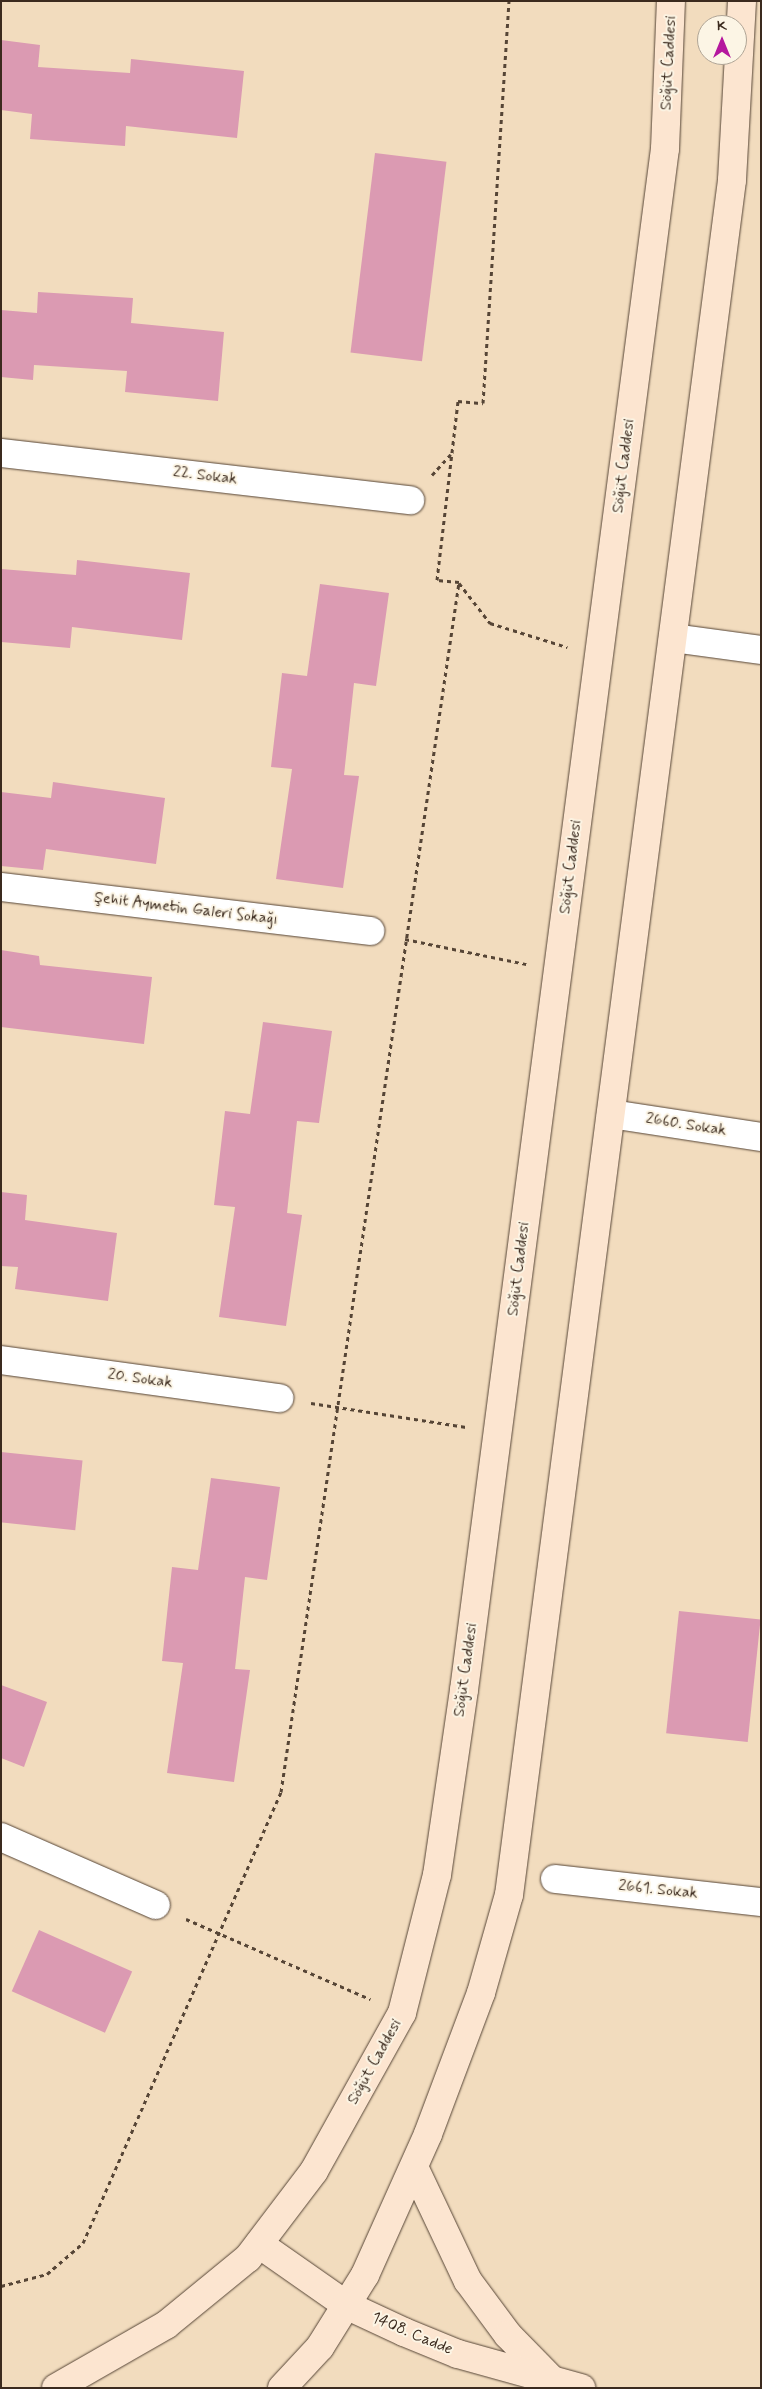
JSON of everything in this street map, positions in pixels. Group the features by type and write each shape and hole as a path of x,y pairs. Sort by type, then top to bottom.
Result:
{"main road":[{"name":"Söğüt Caddesi","path":"56,2388 96,2379 248,2258 314,2171 402,2013 437,1875 498,1432 665,150 671,1"},
{"path":"282,2388 320,2347 365,2274 414,2167 481,1993 509,1895 732,180 742,1"},
{"path":"414,2167 468,2282 508,2336 553,2381"},
{"name":"1408. Cadde","path":"259,2244 346,2305 458,2354 582,2388"}],"street":[{"name":"22. Sokak","path":"1,453 410,500"},
{"path":"672,638 761,650"},
{"name":"Şehit Aymetin Galeri Sokağı","path":"1,887 370,931"},
{"name":"2660. Sokak","path":"611,1114 761,1137"},
{"name":"20. Sokak","path":"1,1360 279,1398"},
{"path":"1,1837 156,1905"},
{"name":"2661. Sokak","path":"555,1879 761,1902"}],"path":[{"path":"509,1 483,403 458,401 437,580 459,582 490,623 599,657"},
{"path":"1,2286 47,2274 82,2243 281,1792 459,582"},
{"path":"370,931 558,971"},
{"path":"279,1398 498,1432"},
{"path":"156,1905 402,2013"}],"building":[{"path":"1,40 40,45 38,67 130,73 131,59 244,71 237,138 126,126 125,146 30,139 32,114 1,110"},
{"path":"375,153 446,162 422,361 351,353"},
{"path":"38,292 133,298 131,323 224,332 218,401 125,392 127,371 34,365 33,380 1,377 1,310 37,313"},
{"path":"77,560 190,573 182,640 72,627 70,648 1,642 1,569 76,575"},
{"path":"320,584 389,593 376,686 354,683 344,775 359,776 343,888 276,879 292,769 271,767 282,673 307,676"},
{"path":"53,782 165,798 156,864 46,849 43,870 1,866 1,792 51,798"},
{"path":"1,950 39,956 40,965 152,977 144,1044 1,1027"},
{"path":"263,1022 332,1031 319,1123 297,1121 287,1213 302,1215 286,1326 219,1317 235,1207 214,1205 225,1111 250,1114"},
{"path":"1,1192 27,1195 25,1220 117,1233 108,1301 15,1289 18,1267 1,1266"},
{"path":"1,1452 83,1461 75,1530 1,1522"},
{"path":"211,1478 280,1487 267,1580 245,1577 235,1669 250,1670 234,1782 167,1773 183,1663 162,1661 172,1567 198,1570"},
{"path":"679,1611 761,1620 748,1742 666,1733"},
{"path":"1,1685 47,1702 24,1767 1,1758"},
{"path":"39,1930 132,1971 105,2033 12,1991"}]}
